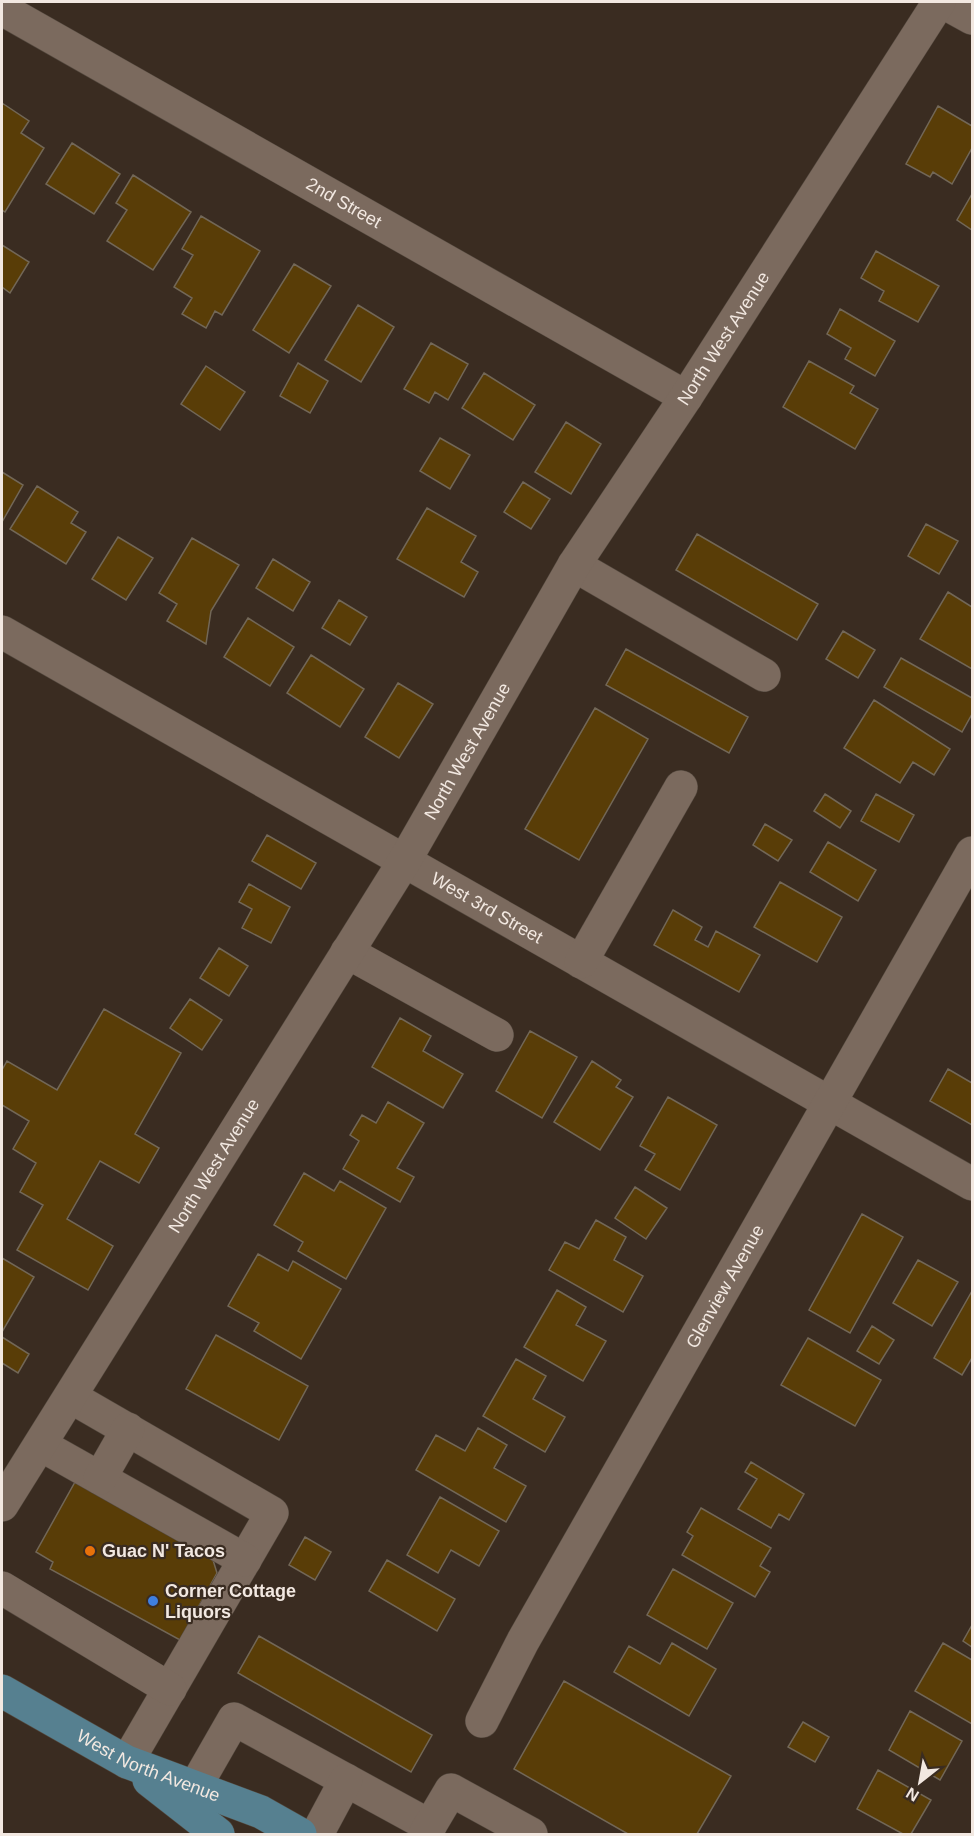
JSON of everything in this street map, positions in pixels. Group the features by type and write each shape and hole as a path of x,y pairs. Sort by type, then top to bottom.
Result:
{"main road":[{"name":"West North Avenue","path":"2,1691 127,1762 261,1812 300,1834"},
{"path":"127,1762 218,1834"}],"street":[{"path":"941,2 972,18"},
{"name":"North West Avenue","path":"2,1505 405,860 574,565 686,397 941,2"},
{"name":"2nd Street","path":"2,9 686,397"},
{"path":"574,565 764,675"},
{"name":"West 3rd Street","path":"2,632 972,1184"},
{"path":"581,962 681,788"},
{"name":"Glenview Avenue","path":"482,1721 523,1641 972,853"},
{"path":"347,952 497,1035"},
{"path":"71,1396 272,1513 127,1762"},
{"path":"100,1478 128,1429"},
{"path":"41,1444 245,1560"},
{"path":"2,1588 170,1689"},
{"path":"195,1787 234,1719 346,1780 428,1830 451,1790 531,1834"},
{"path":"317,1834 346,1780"}],"building":[{"path":"2,103 29,121 21,133 44,148 5,212 2,210"},
{"path":"938,106 972,126 972,148 952,184 933,172 930,177 906,164"},
{"path":"72,143 120,174 94,214 46,184"},
{"path":"133,175 191,212 153,270 107,241 127,210 116,203"},
{"path":"972,194 972,230 957,220"},
{"path":"201,216 260,251 222,315 215,311 206,328 182,314 192,298 174,287 193,255 182,249"},
{"path":"2,245 29,262 10,293 2,287"},
{"path":"876,251 939,286 918,322 879,301 884,291 861,278"},
{"path":"294,264 331,286 289,353 253,330"},
{"path":"358,305 394,327 361,382 325,360"},
{"path":"840,309 895,341 875,376 845,359 851,348 827,334"},
{"path":"431,343 468,364 448,400 435,392 429,403 404,389"},
{"path":"809,361 854,386 850,393 878,409 855,449 783,407"},
{"path":"298,363 328,381 310,413 280,396"},
{"path":"206,366 245,392 220,430 181,404"},
{"path":"484,373 535,405 513,440 462,408"},
{"path":"566,422 601,444 571,494 535,472"},
{"path":"440,438 470,455 450,489 420,471"},
{"path":"2,472 23,485 2,522"},
{"path":"523,482 550,499 531,529 504,512"},
{"path":"37,486 78,512 71,523 86,532 66,564 10,529"},
{"path":"427,508 476,536 461,562 478,572 464,597 397,559"},
{"path":"926,524 958,541 939,574 908,556"},
{"path":"697,534 818,604 797,640 676,570"},
{"path":"118,537 153,558 126,600 92,579"},
{"path":"192,538 239,565 211,611 206,644 167,621 177,604 159,593"},
{"path":"273,559 310,582 293,611 256,588"},
{"path":"948,592 972,607 972,669 920,639"},
{"path":"339,600 367,617 350,645 322,628"},
{"path":"248,618 294,647 270,686 224,657"},
{"path":"843,631 875,650 858,678 826,659"},
{"path":"626,649 748,717 729,753 606,685"},
{"path":"311,655 364,689 340,727 287,693"},
{"path":"901,658 972,698 972,714 962,732 884,687"},
{"path":"398,683 433,704 399,758 365,737"},
{"path":"874,700 950,749 934,775 913,762 900,783 844,748"},
{"path":"595,708 648,739 579,860 525,829"},
{"path":"825,794 851,811 840,828 814,811"},
{"path":"876,794 914,815 899,842 861,821"},
{"path":"765,824 792,840 778,861 753,845"},
{"path":"267,835 316,863 301,889 252,861"},
{"path":"828,842 876,870 858,901 810,872"},
{"path":"780,882 842,917 817,962 754,927"},
{"path":"249,884 290,907 271,943 242,928 252,909 239,902"},
{"path":"673,910 702,927 695,940 708,947 716,931 760,955 739,992 654,945"},
{"path":"219,948 248,966 229,996 200,978"},
{"path":"190,999 222,1020 202,1050 170,1028"},
{"path":"104,1009 181,1053 135,1134 159,1148 139,1183 100,1161 67,1219 113,1246 88,1290 17,1250 43,1205 20,1192 36,1163 13,1149 29,1121 2,1105 2,1070 7,1061 57,1090"},
{"path":"400,1018 431,1036 423,1051 463,1074 443,1108 372,1067"},
{"path":"530,1031 577,1057 542,1118 496,1091"},
{"path":"592,1061 621,1080 616,1087 633,1097 600,1150 554,1122"},
{"path":"948,1069 972,1083 972,1125 930,1101"},
{"path":"668,1097 717,1125 680,1190 645,1170 655,1154 640,1146"},
{"path":"388,1102 424,1123 397,1168 414,1177 400,1202 343,1169 359,1141 350,1135 362,1115 376,1123"},
{"path":"304,1173 334,1191 340,1181 386,1208 346,1279 298,1251 303,1242 274,1225"},
{"path":"635,1187 667,1208 646,1239 615,1218"},
{"path":"862,1214 903,1237 850,1333 809,1310"},
{"path":"596,1220 626,1237 614,1260 643,1276 623,1312 549,1270 565,1242 579,1249"},
{"path":"258,1254 288,1271 293,1261 341,1289 301,1359 254,1331 259,1323 228,1306"},
{"path":"2,1258 34,1277 2,1332"},
{"path":"918,1260 958,1282 932,1326 893,1303"},
{"path":"557,1290 586,1307 576,1325 606,1341 583,1381 524,1347"},
{"path":"972,1291 972,1358 962,1375 934,1358"},
{"path":"872,1326 894,1340 879,1364 857,1351"},
{"path":"216,1335 308,1386 279,1440 186,1389"},
{"path":"2,1337 29,1354 18,1373 2,1363"},
{"path":"808,1338 881,1380 855,1426 781,1385"},
{"path":"516,1359 546,1376 533,1399 565,1417 545,1452 483,1416"},
{"path":"478,1428 507,1445 494,1468 526,1486 506,1522 416,1470 436,1435 465,1451"},
{"path":"751,1462 804,1494 789,1520 779,1514 771,1528 738,1509 757,1479 745,1472"},
{"path":"75,1482 213,1560 217,1573 180,1640 50,1569 53,1562 36,1552"},
{"path":"440,1497 499,1531 479,1566 451,1550 438,1573 407,1555"},
{"path":"701,1508 771,1548 760,1566 770,1572 755,1597 682,1555 693,1536 687,1532"},
{"path":"305,1537 331,1552 315,1580 289,1565"},
{"path":"387,1560 455,1599 437,1631 369,1591"},
{"path":"673,1569 733,1603 707,1649 647,1615"},
{"path":"972,1625 972,1647 963,1641"},
{"path":"259,1636 432,1735 411,1772 238,1673"},
{"path":"672,1643 716,1669 689,1716 614,1672 629,1646 660,1664"},
{"path":"943,1643 972,1660 972,1724 915,1691"},
{"path":"564,1681 731,1776 697,1834 628,1834 514,1769"},
{"path":"910,1711 962,1741 940,1780 889,1750"},
{"path":"803,1722 829,1737 815,1762 788,1747"},
{"path":"878,1770 931,1800 911,1834 903,1834 857,1809"}],"place":[{"name":"Guac N' Tacos","path":"90,1551"},
{"name":"Corner Cottage Liquors","path":"153,1601"}]}
